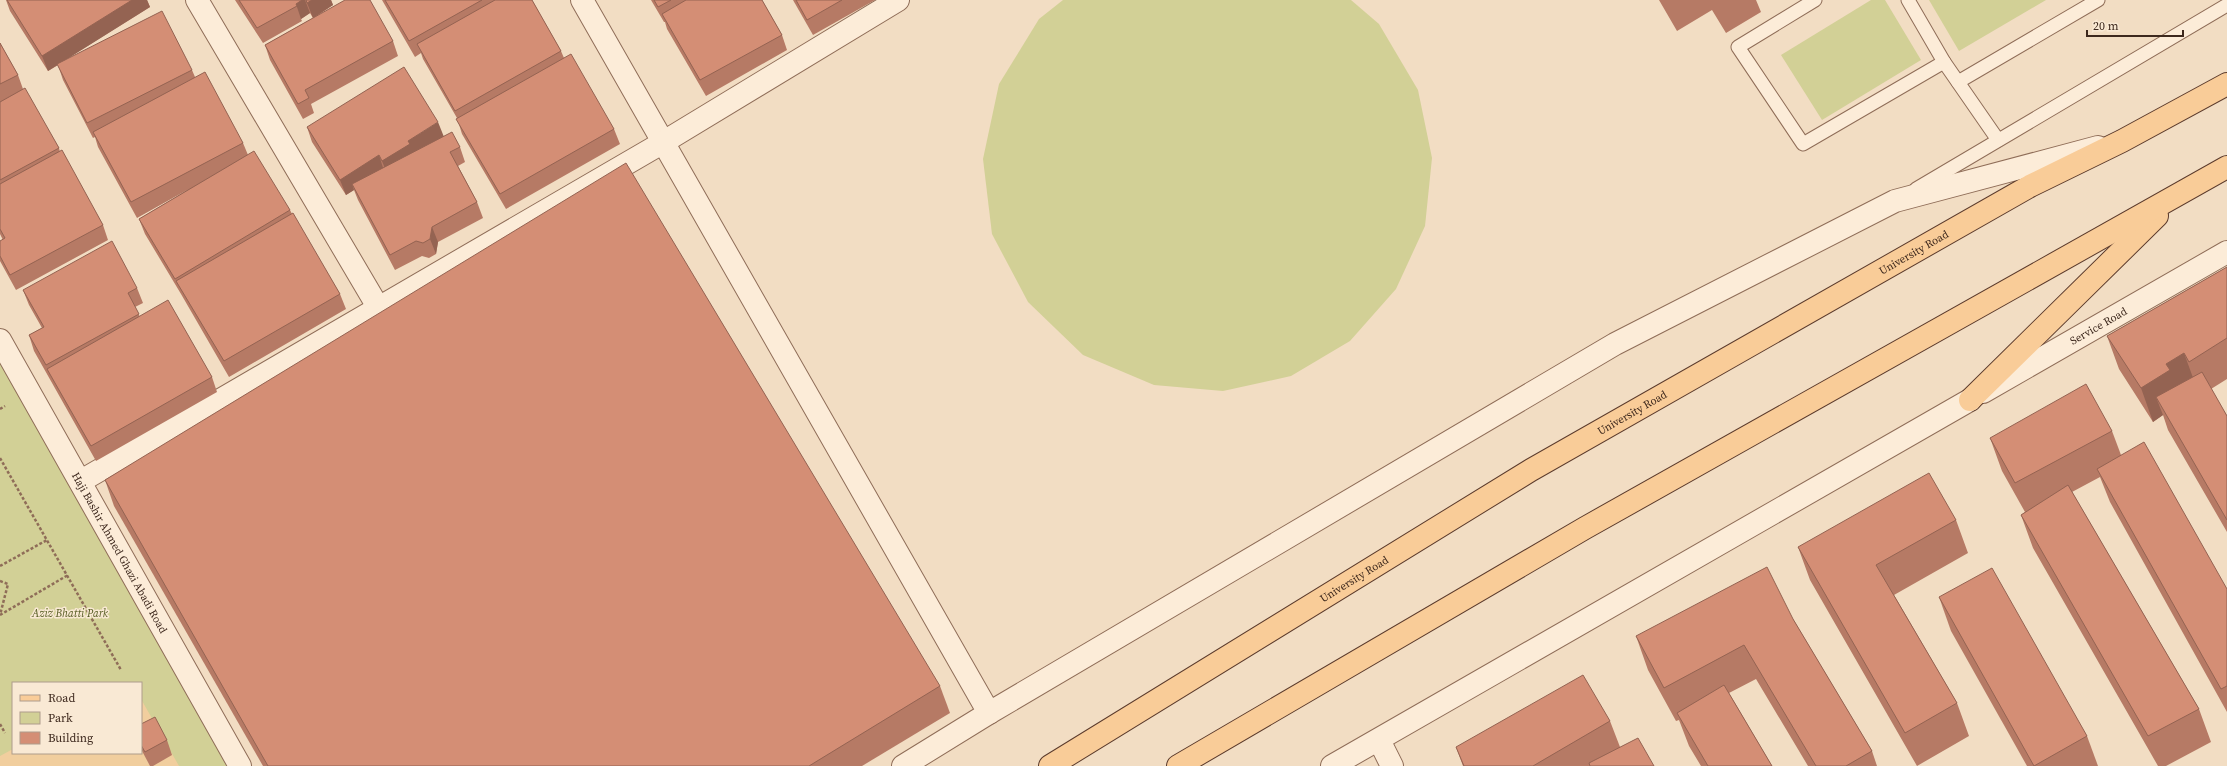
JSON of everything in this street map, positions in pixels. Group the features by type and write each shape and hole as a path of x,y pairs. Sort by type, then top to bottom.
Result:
{"main road":[{"name":"University Road","path":"1050,766 1531,470 2030,186 2122,141 2227,84"},
{"path":"1178,766 1585,528 2227,167"},
{"path":"1970,400 2178,195"}],"street":[{"path":"197,0 378,307"},
{"path":"582,0 662,143 989,713"},
{"path":"81,481 662,143 898,0"},
{"path":"903,766 989,713 1615,344 1895,201 2122,141"},
{"name":"Service Road","path":"1332,766 2227,252"},
{"name":"Haji Bashir Ahmed Ghazi Abadi Road","path":"0,340 81,481 240,766"},
{"path":"1379,740 1392,766"}],"lane":[{"path":"1815,0 1738,47 1803,144 1944,62"},
{"path":"1908,0 1944,62 1998,140"},
{"path":"1958,82 2098,0"},
{"path":"1895,201 2227,5"}],"path":[{"path":"0,458 121,670"},
{"path":"0,566 46,540"},
{"path":"0,615 68,576"},
{"path":"0,581 8,584 0,615"},
{"path":"0,724 5,733"}],"green space":[{"path":"1063,0 1351,0 1379,24 1418,90 1432,158 1425,226 1396,289 1350,341 1291,376 1223,391 1154,385 1083,355 1028,302 992,234 983,159 999,84 1039,19"},
{"path":"1871,0 1885,0 1921,60 1822,120 1781,55"},
{"path":"1929,0 2046,0 1959,51"},
{"name":"Aziz Bhatti Park","path":"0,349 236,766 0,766"}],"sand":[{"path":"142,701 179,766 0,766 0,756 12,750 12,754 142,754"}],"building":[{"path":"7,0 132,0 42,56"},
{"path":"239,0 302,0 296,4 297,6 257,28"},
{"path":"345,0 370,0 393,41 305,90 309,98 298,104 265,45"},
{"path":"385,0 482,0 409,41"},
{"path":"495,0 532,0 561,51 455,111 417,44"},
{"path":"654,0 671,0 658,7"},
{"path":"686,0 762,0 782,35 700,80 662,14"},
{"path":"796,0 842,0 807,20"},
{"path":"162,11 192,70 87,123 57,64"},
{"path":"0,43 18,75 0,84"},
{"path":"571,54 614,129 500,194 456,119"},
{"path":"404,67 438,122 408,141 410,144 382,161 379,155 340,180 307,127"},
{"path":"205,72 243,143 131,202 93,132"},
{"path":"25,88 59,148 0,180 0,102"},
{"path":"452,132 460,147 450,152 477,202 432,227 430,239 423,243 416,241 390,255 352,184"},
{"path":"62,150 103,225 10,275 0,256 0,241 5,238 0,229 0,184"},
{"path":"254,151 290,210 175,279 139,219"},
{"path":"626,163 940,686 809,766 268,766 105,480"},
{"path":"293,213 340,294 224,361 176,281"},
{"path":"112,241 137,288 128,293 139,314 46,365 29,335 44,327 23,290"},
{"path":"2227,267 2227,338 2189,362 2184,353 2166,364 2170,370 2141,388 2107,336"},
{"path":"168,300 212,377 91,446 47,369"},
{"path":"2202,372 2227,416 2227,520 2156,397"},
{"path":"2086,384 2112,431 2015,483 1990,438"},
{"path":"2144,442 2227,589 2227,686 2221,689 2097,469"},
{"path":"1929,473 1956,520 1876,565 1957,703 1905,733 1798,547"},
{"path":"2068,485 2199,709 2148,736 2021,515"},
{"path":"1767,567 1793,619 1872,751 1846,766 1816,766 1744,645 1664,688 1636,636"},
{"path":"1992,568 2087,736 2034,766 1939,597"},
{"path":"1583,675 1610,721 1533,766 1464,766 1456,747"},
{"path":"1724,685 1772,766 1708,766 1677,713"},
{"path":"155,717 167,740 145,752 142,747 142,724"},
{"path":"1638,738 1654,766 1590,766 1589,763"}]}
